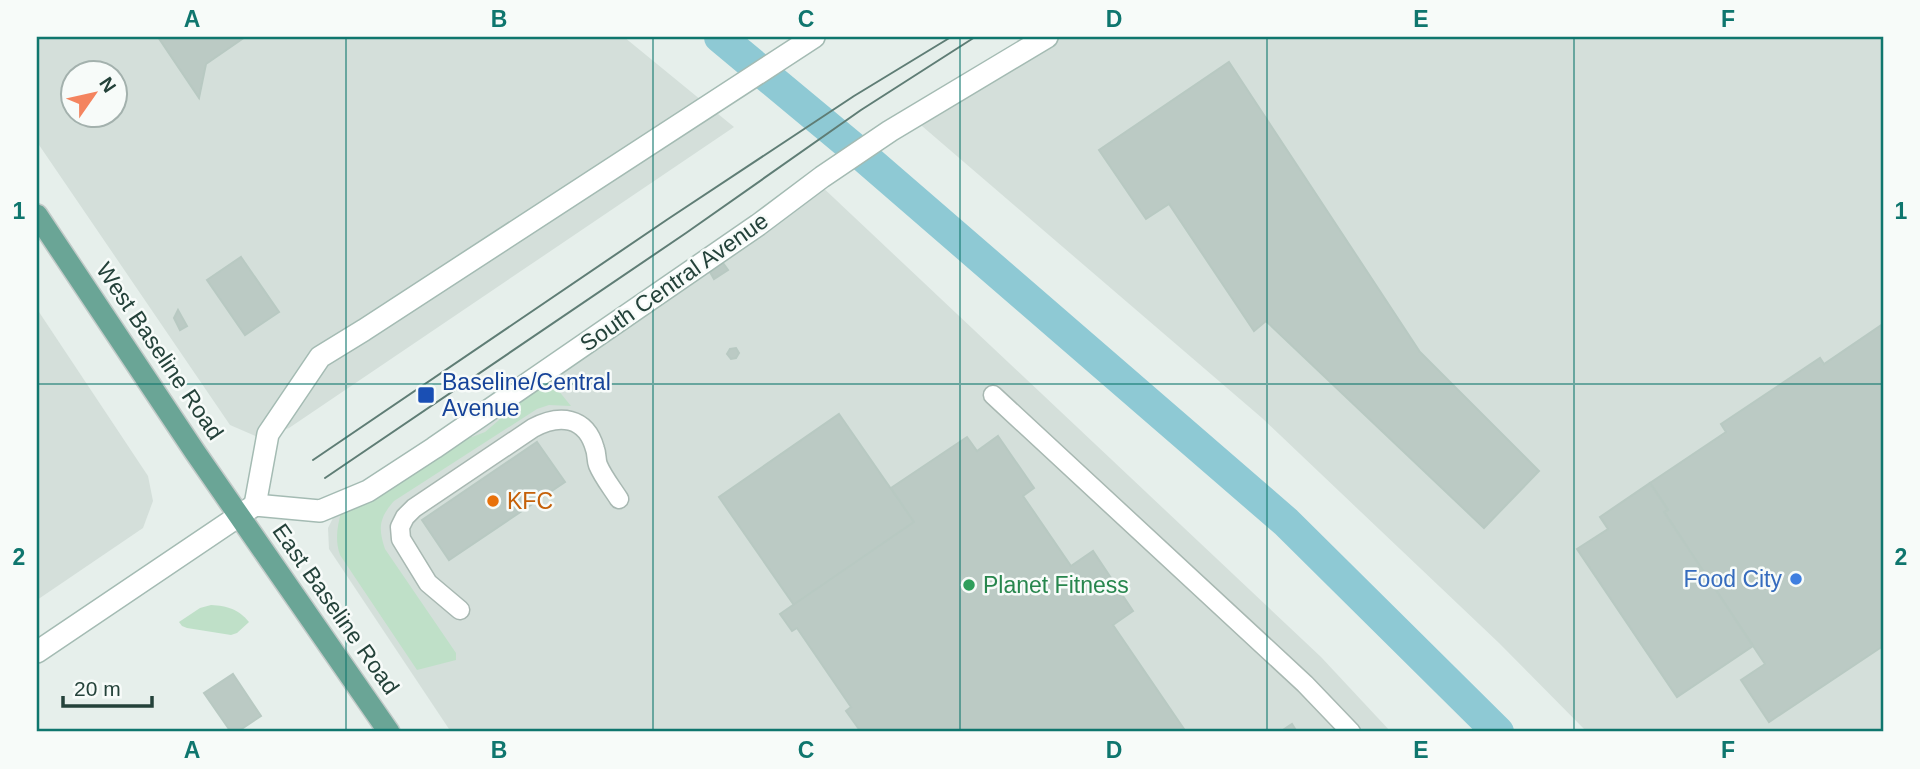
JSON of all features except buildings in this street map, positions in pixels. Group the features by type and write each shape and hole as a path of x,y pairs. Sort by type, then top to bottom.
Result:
{"main road":[{"name":"South Central Avenue","path":"248,510 320,511 368,491 434,449 890,131 1047,37"},
{"path":"37,653 248,510 268,434 320,357 805,43"},
{"name":"West Baseline Road","path":"37,215 188,442 248,510"},
{"name":"East Baseline Road","path":"248,510 389,732"}],"lane":[{"path":"993,395 1304,684 1351,732"},
{"path":"460,610 428,583 401,538 400,527 404,517 414,508 533,428 551,420 561,419 575,422 590,436 598,465 619,499"}],"shaded area":[{"path":"37,37 624,37 734,127 289,428 260,438 230,425 37,142"},
{"path":"1056,37 1883,37 1883,732 1587,732 1499,643 1262,418 915,120"},
{"path":"818,183 1321,657 1391,732 451,732 329,549 328,528 338,508"},
{"path":"37,309 148,476 153,501 143,528 37,600"}],"green space":[{"path":"545,374 571,406 549,405 537,409 394,501 385,513 381,535 385,549 456,653 456,660 417,670 340,555 337,534 341,513 454,438 472,437 485,432 499,420 502,410"},
{"path":"211,605 232,609 249,622 231,635 187,628 179,622 200,608"}],"waterway":[{"path":"720,37 863,156 1286,522 1498,732"}],"tram line":[{"path":"313,460 668,219 854,96 951,37"},
{"path":"325,478 686,233 861,110 975,37"}],"place":[{"name":"Baseline/Central Avenue","path":"426,395"},
{"name":"KFC","path":"493,501"},
{"name":"Food City","path":"1796,579"},
{"name":"Planet Fitness","path":"969,585"}]}
